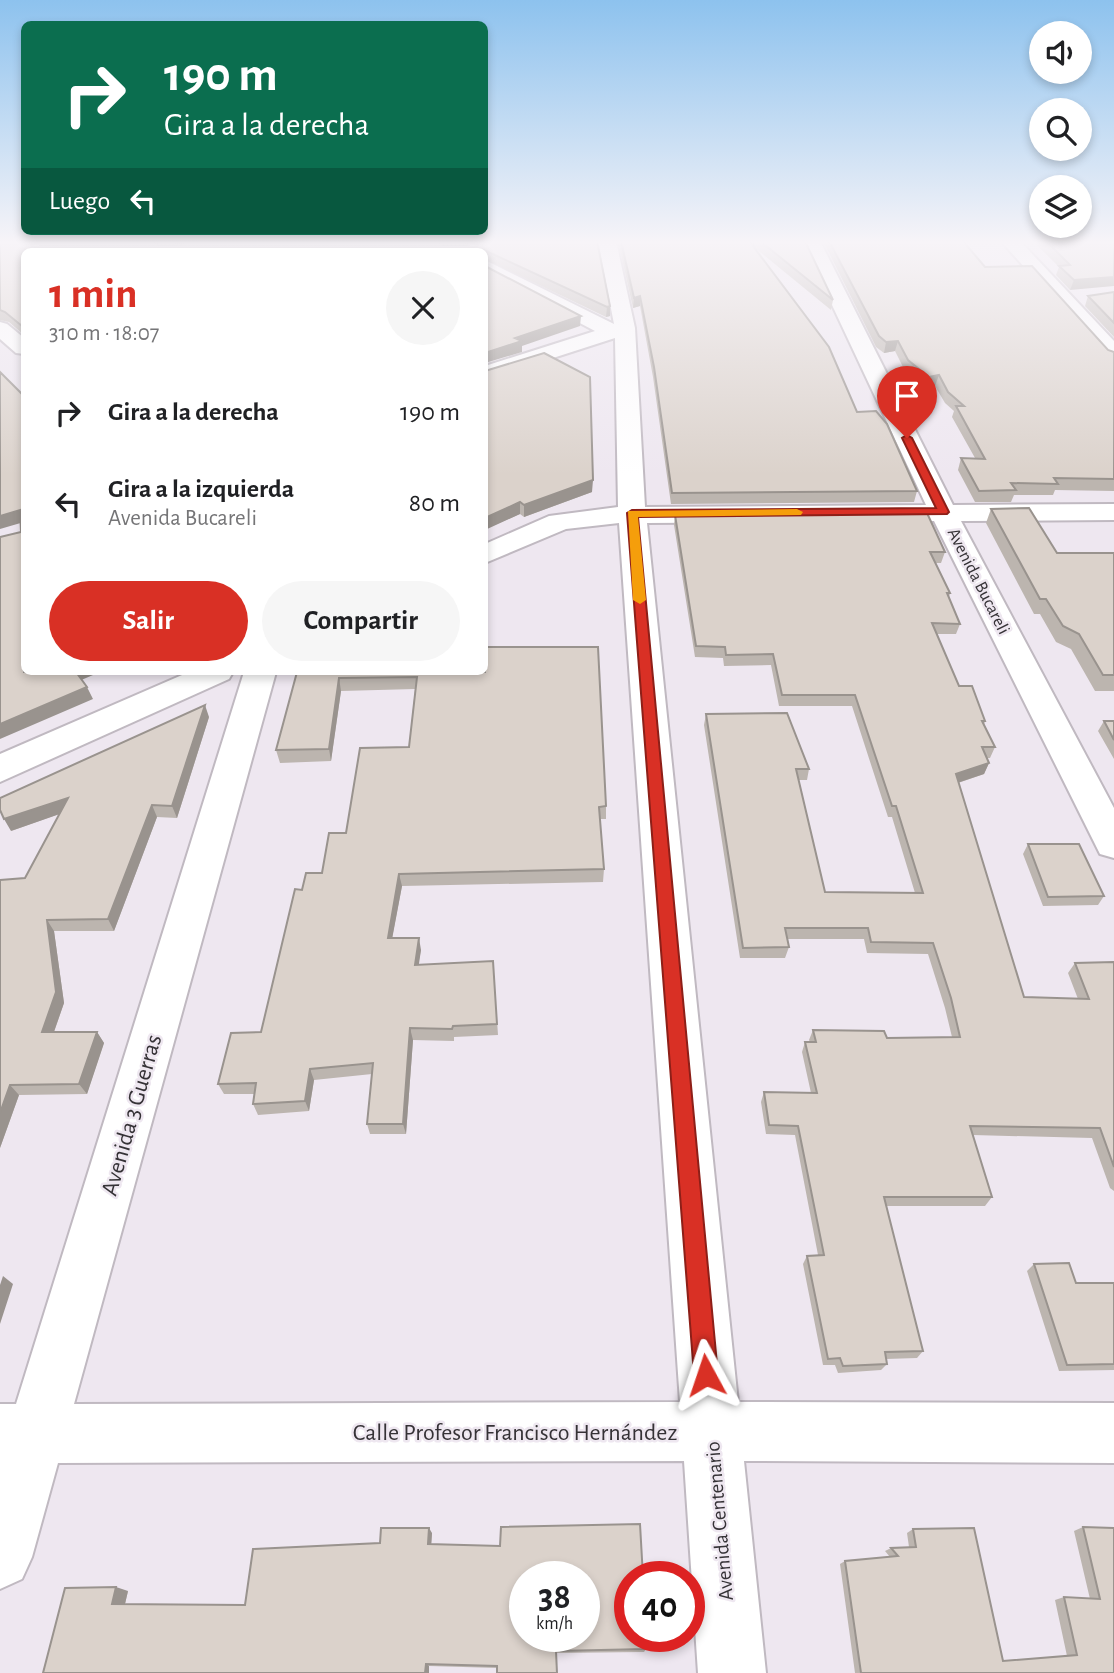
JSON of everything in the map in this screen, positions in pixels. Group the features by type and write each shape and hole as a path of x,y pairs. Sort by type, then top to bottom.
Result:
{"street":[{"path":"596,319 619,330"},
{"name":"Avenida Centenario","path":"618,319 732,1673"},
{"name":"Avenida Bucareli","path":"849,319 943,512 1114,844"},
{"path":"1082,319 1114,354"},
{"path":"0,327 21,345"},
{"path":"488,372 619,330"},
{"path":"488,553 559,522 632,513 1114,512"},
{"path":"0,769 210,675"},
{"name":"Avenida 3 Guerras","path":"0,1557 19,1434 259,675"},
{"name":"Calle Profesor Francisco Hernández","path":"19,1434 710,1431 1114,1433"}],"building":[{"path":"488,319 572,319 515,338 522,341 488,352"},
{"path":"645,319 808,319 829,347 857,412 876,411 887,424 917,491 672,493"},
{"path":"870,319 1080,319 1108,350 1114,352 1114,479 1054,478 1058,484 1011,483 1016,490 979,491 961,458 985,459 956,406 964,406 948,392 939,375 929,377 908,360 898,341 886,342 879,336"},
{"path":"544,353 590,377 593,480 524,505 520,502 488,517 488,370"},
{"path":"0,372 21,393 21,532 20,510 0,516"},
{"path":"1029,508 1057,553 1114,553 1114,675 1103,675 1079,634 1063,626 1046,599 1040,599 991,509"},
{"path":"927,513 945,552 930,552 950,593 947,593 960,624 932,623 959,686 972,686 985,721 982,721 995,747 982,747 989,763 956,774 1024,997 1089,999 1075,963 1114,962 1114,1167 1100,1128 970,1126 992,1197 884,1197 923,1351 885,1352 887,1364 843,1366 840,1358 828,1359 807,1256 824,1255 798,1126 769,1125 764,1092 817,1093 805,1042 816,1042 813,1030 884,1031 887,1038 960,1037 951,998 933,943 871,942 868,928 785,928 789,947 743,948 706,714 787,713 809,769 796,769 825,892 923,893 896,806 892,806 855,695 782,695 773,654 726,655 725,647 696,646 675,515"},
{"path":"21,532 21,675 78,675 87,687 0,724 0,537"},
{"path":"488,647 598,647 606,806 599,807 604,869 399,874 388,938 419,938 415,965 493,961 497,1024 453,1026 452,1029 410,1028 403,1124 367,1124 373,1063 310,1069 305,1101 253,1104 256,1083 218,1084 231,1033 261,1032 295,889 302,890 306,873 322,873 329,833 346,833 360,748 409,747 417,677 339,678 329,749 276,750 296,675 488,675"},
{"path":"205,705 172,806 152,805 108,919 47,920 56,992 42,1032 97,1032 79,1084 10,1085 0,1113 0,880 25,878 68,798 4,819 0,810 0,798"},
{"path":"1104,721 1114,721 1114,740"},
{"path":"1028,844 1079,844 1104,896 1048,897"},
{"path":"1069,1263 1076,1283 1114,1283 1114,1364 1067,1365 1034,1264"},
{"path":"640,1524 642,1561 614,1561 614,1650 600,1650 600,1561 509,1561 509,1652 556,1652 557,1673 497,1673 497,1666 426,1664 425,1673 43,1673 65,1588 116,1587 112,1604 245,1605 253,1549 380,1543 381,1528 429,1528 428,1544 500,1546 501,1527"},
{"path":"1083,1527 1114,1528 1114,1673 861,1673 845,1561 898,1556 891,1548 916,1547 913,1529 974,1528 1003,1661 1077,1655 1064,1597 1100,1599"}],"slow traffic":[{"path":"640,600 632,513 797,512"}],"route":[{"path":"706,1375 632,513 943,512 907,438"}]}
